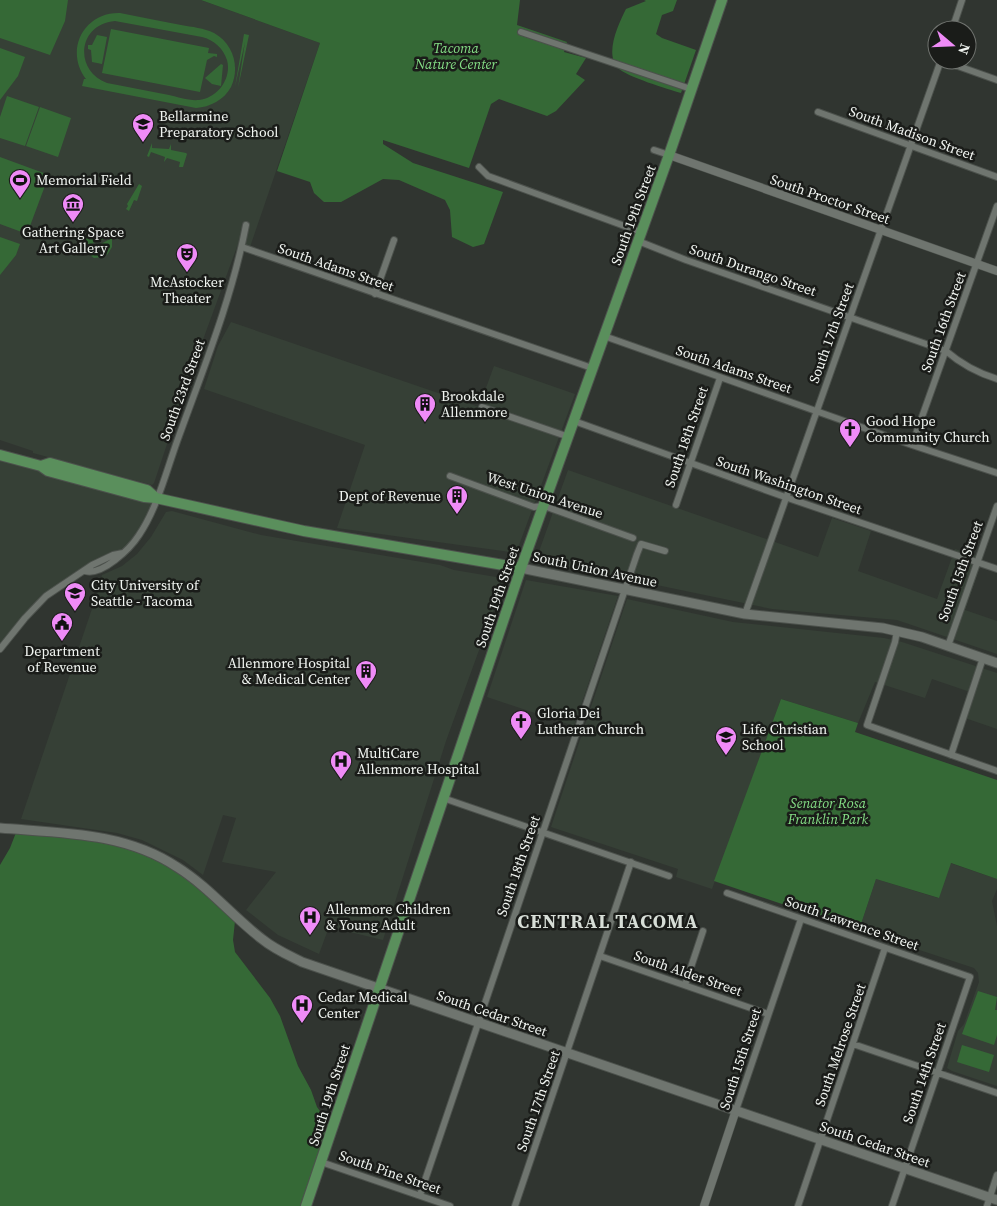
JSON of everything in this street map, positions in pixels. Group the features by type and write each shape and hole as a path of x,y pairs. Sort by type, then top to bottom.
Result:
{"main road":[{"name":"South 19th Street","path":"307,1206 378,988 521,568 640,237 722,0"},
{"name":"South Union Avenue","path":"0,455 41,466 48,471 68,477 144,498 156,498 304,531 521,568 745,614 857,624 897,631 997,662"},
{"name":"South Cedar Street","path":"0,828 101,837 148,851 178,867 261,939 276,949 312,966 736,1110 991,1201"}],"street":[{"path":"955,20 962,0"},
{"path":"521,32 690,89"},
{"name":"South 17th Street","path":"745,614 938,70"},
{"path":"969,70 997,80"},
{"name":"South Madison Street","path":"818,112 997,177"},
{"name":"South Proctor Street","path":"654,150 997,271"},
{"name":"South Durango Street","path":"479,168 488,176 640,237 686,260 946,351 959,362 997,379"},
{"name":"South 16th Street","path":"912,445 997,206"},
{"name":"South 23rd Street","path":"0,649 38,603 88,567 112,555 123,553 140,535 156,498 209,352 242,248 246,226"},
{"path":"375,294 394,240"},
{"name":"South Adams Street","path":"242,248 592,368"},
{"name":"South Adams Street","path":"604,336 816,412 997,473"},
{"name":"South 18th Street","path":"676,505 720,378"},
{"path":"482,407 569,437"},
{"name":"South Washington Street","path":"574,421 785,498 997,569"},
{"name":"West Union Avenue","path":"450,476 534,507 544,506 632,538"},
{"name":"South 15th Street","path":"948,646 997,506"},
{"name":"South 18th Street","path":"420,1196 641,544 664,552"},
{"path":"897,631 867,725 950,756 997,771"},
{"path":"950,756 984,658"},
{"path":"443,798 669,876"},
{"name":"South 17th Street","path":"515,1206 631,862"},
{"name":"South Lawrence Street","path":"727,893 970,977"},
{"name":"South 15th Street","path":"704,1206 801,919"},
{"path":"685,985 703,931"},
{"name":"South Melrose Street","path":"798,1206 886,948"},
{"name":"South Alder Street","path":"600,956 768,1014"},
{"name":"South 14th Street","path":"892,1206 970,977"},
{"path":"853,1044 997,1093"},
{"name":"South Pine Street","path":"321,1162 450,1206"},
{"path":"991,1201 997,1175"}],"shaded area":[{"name":"Bellarmine Preparatory School","path":"0,0 201,0 320,43 250,247 238,244 152,485 33,453 33,451 0,440"},
{"path":"231,322 479,407 494,366 575,394 519,545 510,552 337,528 365,445 204,389 218,346"},
{"path":"0,455 156,498 145,528 110,562 69,579 57,587 0,649"},
{"path":"568,470 818,557 832,518 871,531 858,571 937,599 955,549 983,558 965,610 997,621 997,654 897,620 772,609 536,560"},
{"path":"172,511 261,535 440,565 454,570 502,578 502,587 446,741 383,940 329,927 319,954 278,935 246,910 276,872 222,862 236,818 223,815 203,875 183,860 142,840 117,833 21,819 102,575 122,566 137,554 151,537 166,512"},
{"path":"526,580 618,596 574,726 487,697"},
{"path":"627,599 733,622 884,638 902,642 997,673 997,729 965,718 973,693 932,679 925,698 875,682 858,723 781,699 712,889 676,877 678,869 551,827"},
{"path":"950,863 997,879 997,889 992,901 997,926 997,1086 947,1068 958,1031 964,1024 979,982 978,973 974,968 859,930 876,879 938,898"}],"green space":[{"path":"0,0 68,0 65,21 50,55 0,38"},
{"name":"Tacoma Nature Center","path":"201,0 520,0 517,25 567,42 564,52 586,58 576,74 585,80 556,111 547,116 499,99 491,104 469,168 383,140 383,144 413,163 503,192 484,244 473,247 452,237 450,210 445,200 399,180 383,179 341,202 324,202 314,193 310,182 277,171 320,43"},
{"path":"644,0 677,0 673,11 662,15 656,34 696,50 681,93 630,75 618,68 614,62 612,55 614,38 623,15 626,9 646,1"},
{"path":"120,13 198,28 214,33 231,50 235,64 234,80 228,92 216,102 196,108 82,86 84,79 86,79 80,68 77,56 81,35 96,19 107,14","holes":["115,21 202,37 214,42 220,48 227,60 228,67 225,80 218,91 199,100 107,83 96,77 89,68 85,58 84,48 93,30 103,24"]},
{"path":"111,29 209,48 208,53 217,54 217,57 214,56 207,60 200,92 102,73"},
{"path":"244,34 249,35 238,88 245,42 235,87"},
{"path":"97,35 107,37 102,64 92,62 91,50 88,49 88,45 92,45"},
{"path":"0,48 25,57 18,76 0,100"},
{"path":"221,64 223,65 221,86 212,84 205,78"},
{"path":"7,96 39,107 25,146 0,138 0,117"},
{"path":"40,107 71,118 58,157 26,146"},
{"path":"152,143 152,148 169,149 171,144 171,150 186,153 183,167 179,167 180,162 167,158 164,162 165,157 151,152 149,157 147,156"},
{"name":"Memorial Field","path":"0,157 49,175 27,234 0,224"},
{"path":"139,184 142,186 137,201 134,200 129,211 126,209 127,204"},
{"path":"92,229 104,230 110,235 100,241 97,240"},
{"path":"88,232 96,241 84,249 83,240"},
{"path":"0,237 20,244 16,255 0,275"},
{"path":"112,238 112,247 107,255 99,245"},
{"path":"96,244 103,257 94,258 86,252"},
{"name":"Senator Rosa Franklin Park","path":"781,699 858,723 855,732 997,780 997,879 951,863 939,898 876,879 859,930 714,881"},
{"path":"17,830 101,837 178,867 235,921 233,940 235,952 270,998 280,1016 298,1066 311,1090 317,1107 330,1125 306,1206 0,1206 0,865 10,848"},
{"path":"978,991 997,997 995,1010 997,1010 997,1035 994,1045 962,1034"},
{"path":"962,1045 994,1055 989,1072 957,1062"}],"place":[{"name":"Bellarmine Preparatory School","path":"143,143"},
{"name":"Memorial Field","path":"20,199"},
{"name":"Gathering Space Art Gallery","path":"73,223"},
{"name":"McAstocker Theater","path":"187,273"},
{"name":"Brookdale Allenmore","path":"425,423"},
{"name":"Good Hope Community Church","path":"850,448"},
{"name":"Dept of Revenue","path":"457,515"},
{"name":"City University of Seattle - Tacoma","path":"75,612"},
{"name":"Department of Revenue","path":"62,642"},
{"name":"Allenmore Hospital & Medical Center","path":"366,690"},
{"name":"Gloria Dei Lutheran Church","path":"521,740"},
{"name":"Life Christian School","path":"726,756"},
{"name":"MultiCare Allenmore Hospital","path":"341,780"},
{"name":"Allenmore Children & Young Adult","path":"310,936"},
{"name":"Cedar Medical Center","path":"302,1024"}],"district":[{"name":"CENTRAL TACOMA","path":"608,921"}]}
